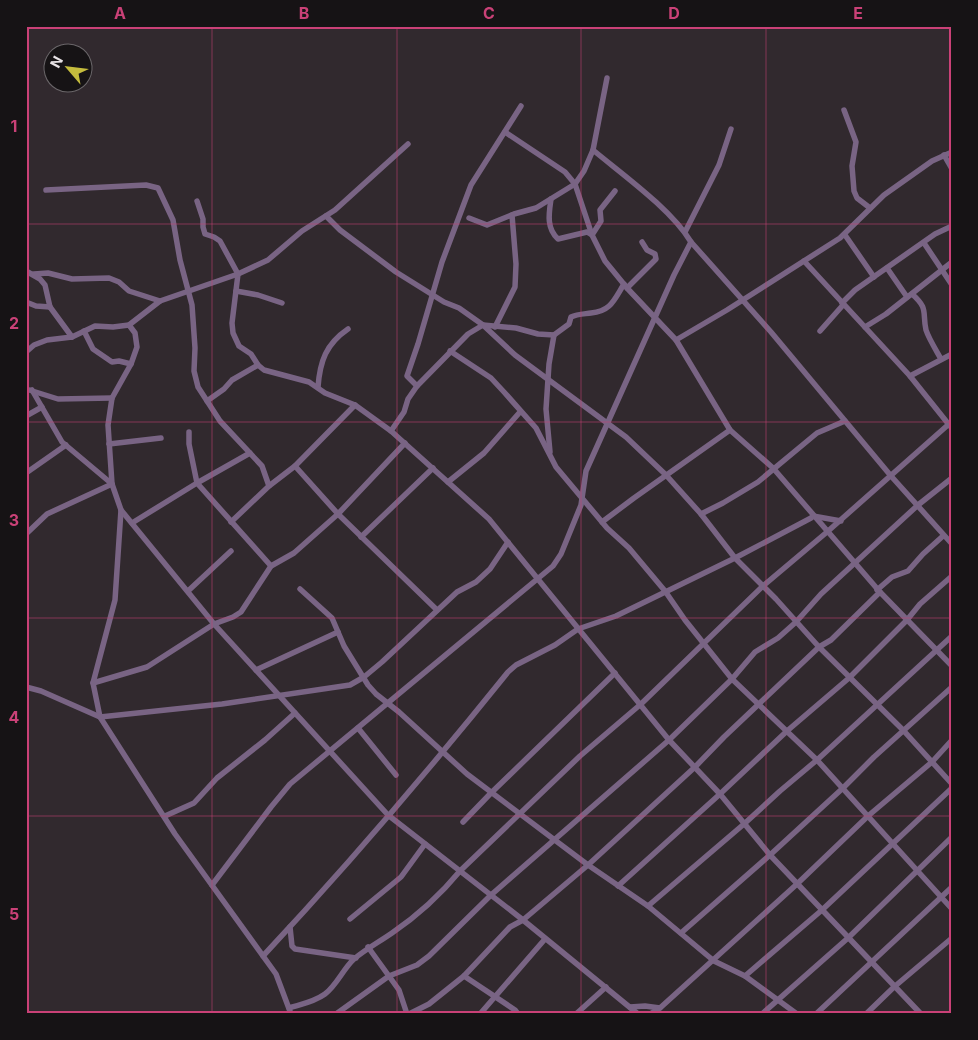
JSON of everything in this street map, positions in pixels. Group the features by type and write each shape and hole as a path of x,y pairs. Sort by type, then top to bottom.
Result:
{"street":[{"path":"469,218 487,225 536,208 575,184 593,150 608,78"},
{"path":"417,386 407,376 442,262 471,185 521,106"},
{"path":"844,110 856,142 852,166 854,191 858,198 870,208"},
{"path":"684,232 719,165 731,129"},
{"path":"505,132 565,172 575,184 592,235 604,261 676,340 730,430 773,468 878,591 952,666"},
{"path":"26,352 34,345 47,340 72,337 95,326 113,327 129,325 160,301 238,274 268,260 302,231 335,210 408,144"},
{"path":"593,150 650,197 684,232 891,476 952,544"},
{"path":"676,340 845,234 884,195 944,155 952,152"},
{"path":"944,155 952,169"},
{"path":"46,190 146,184 158,188 173,220 180,260 189,291 193,321 194,371 198,387 220,421 262,466 269,486"},
{"path":"592,235 600,221 600,210 615,191"},
{"path":"551,199 548,220 554,236 558,239 587,232 592,235"},
{"path":"197,201 203,219 205,234 220,241 238,274 232,322 233,334 239,346 251,354 258,365 264,370 310,382 325,393 355,405 391,431 489,519 670,740 720,794 770,855 921,1014"},
{"path":"495,327 515,287 516,264 512,215"},
{"path":"326,216 340,230 396,272 444,302 459,308 482,325 515,355 608,423 666,476 701,514 735,558 849,678 903,730 952,784"},
{"path":"820,331 855,290 935,234 952,226"},
{"path":"845,234 874,278"},
{"path":"391,431 404,412 408,399 417,386 468,334 482,325 516,328 538,334 554,335 569,324 571,317 576,314 599,312 608,309 625,286 656,259 655,254 647,250 642,242"},
{"path":"212,885 270,807 290,784 553,566 561,554 581,505 586,471 674,275 691,242"},
{"path":"924,243 952,286"},
{"path":"121,510 115,600 93,683 100,717 175,834 276,974 290,1011 314,1002 327,992 348,965 368,947 393,932 447,887 460,870 580,756 641,704 763,586 950,426 910,376 804,261"},
{"path":"865,328 910,296 952,262"},
{"path":"887,268 910,296 921,303 924,310 926,330 940,359"},
{"path":"26,271 34,274 45,285 50,307 72,337"},
{"path":"34,274 48,273 72,279 109,278 119,282 129,291 160,301"},
{"path":"236,291 258,295 282,303"},
{"path":"26,302 36,306 50,307"},
{"path":"129,325 135,333 137,347 131,364 112,398 108,425 112,484 121,510 214,624 388,815 523,920 638,1014"},
{"path":"318,387 320,374 330,344 348,328"},
{"path":"84,331 93,349 112,362 120,361 131,364"},
{"path":"550,454 546,409 548,364 554,335"},
{"path":"450,351 490,378 536,428 556,467 602,522 629,548 665,591 732,679 817,760 935,889 940,898 952,909"},
{"path":"910,376 952,354"},
{"path":"207,401 224,389 232,380 258,365"},
{"path":"29,390 58,399 112,398"},
{"path":"29,390 66,445 112,484"},
{"path":"231,522 269,486 295,466 355,405"},
{"path":"26,416 42,408"},
{"path":"448,482 484,453 520,412"},
{"path":"701,514 758,482 817,433 845,421"},
{"path":"602,522 730,430"},
{"path":"189,432 189,444 197,483 272,566"},
{"path":"109,444 161,438"},
{"path":"93,683 147,667 214,624 241,612 272,566 294,553 338,514 405,443"},
{"path":"26,473 66,445"},
{"path":"132,523 250,452"},
{"path":"295,466 338,514 437,610"},
{"path":"361,537 433,468"},
{"path":"336,1014 389,976 417,965 429,956 491,896 670,740 732,679 755,652 778,638 796,622 821,594 918,505 952,478"},
{"path":"26,534 47,514 112,484"},
{"path":"263,956 443,753 508,672 516,665 555,645 578,629 616,616 735,558 813,516 841,521"},
{"path":"368,947 403,996 408,1014 429,1004 464,976 510,927 523,920 588,865 695,767 819,647 831,640 892,577 908,571 943,536"},
{"path":"26,687 41,691 100,717 280,696 350,685 364,677 457,592 476,582 490,569 508,542"},
{"path":"188,591 231,551"},
{"path":"618,886 787,731 849,678 907,620 920,604 952,576"},
{"path":"300,589 328,613 344,646 376,694 443,753 491,793 555,841 648,906 714,961 745,976 797,1014"},
{"path":"256,670 338,632"},
{"path":"648,906 817,760 952,636"},
{"path":"463,822 615,673"},
{"path":"681,933 770,855 903,730 952,687"},
{"path":"165,816 194,803 217,778 265,740 295,713"},
{"path":"358,728 396,775"},
{"path":"650,1014 660,1008 714,961 868,816 932,762 952,740"},
{"path":"745,976 822,910 952,788"},
{"path":"762,1014 848,938 952,836"},
{"path":"350,919 401,877 425,844"},
{"path":"816,1014 952,887"},
{"path":"290,927 292,946 295,949 356,958"},
{"path":"866,1014 894,987 952,938"},
{"path":"480,1014 545,939"},
{"path":"464,976 516,1010 518,1014"},
{"path":"576,1014 606,987"},
{"path":"630,1007 660,1008"}]}
